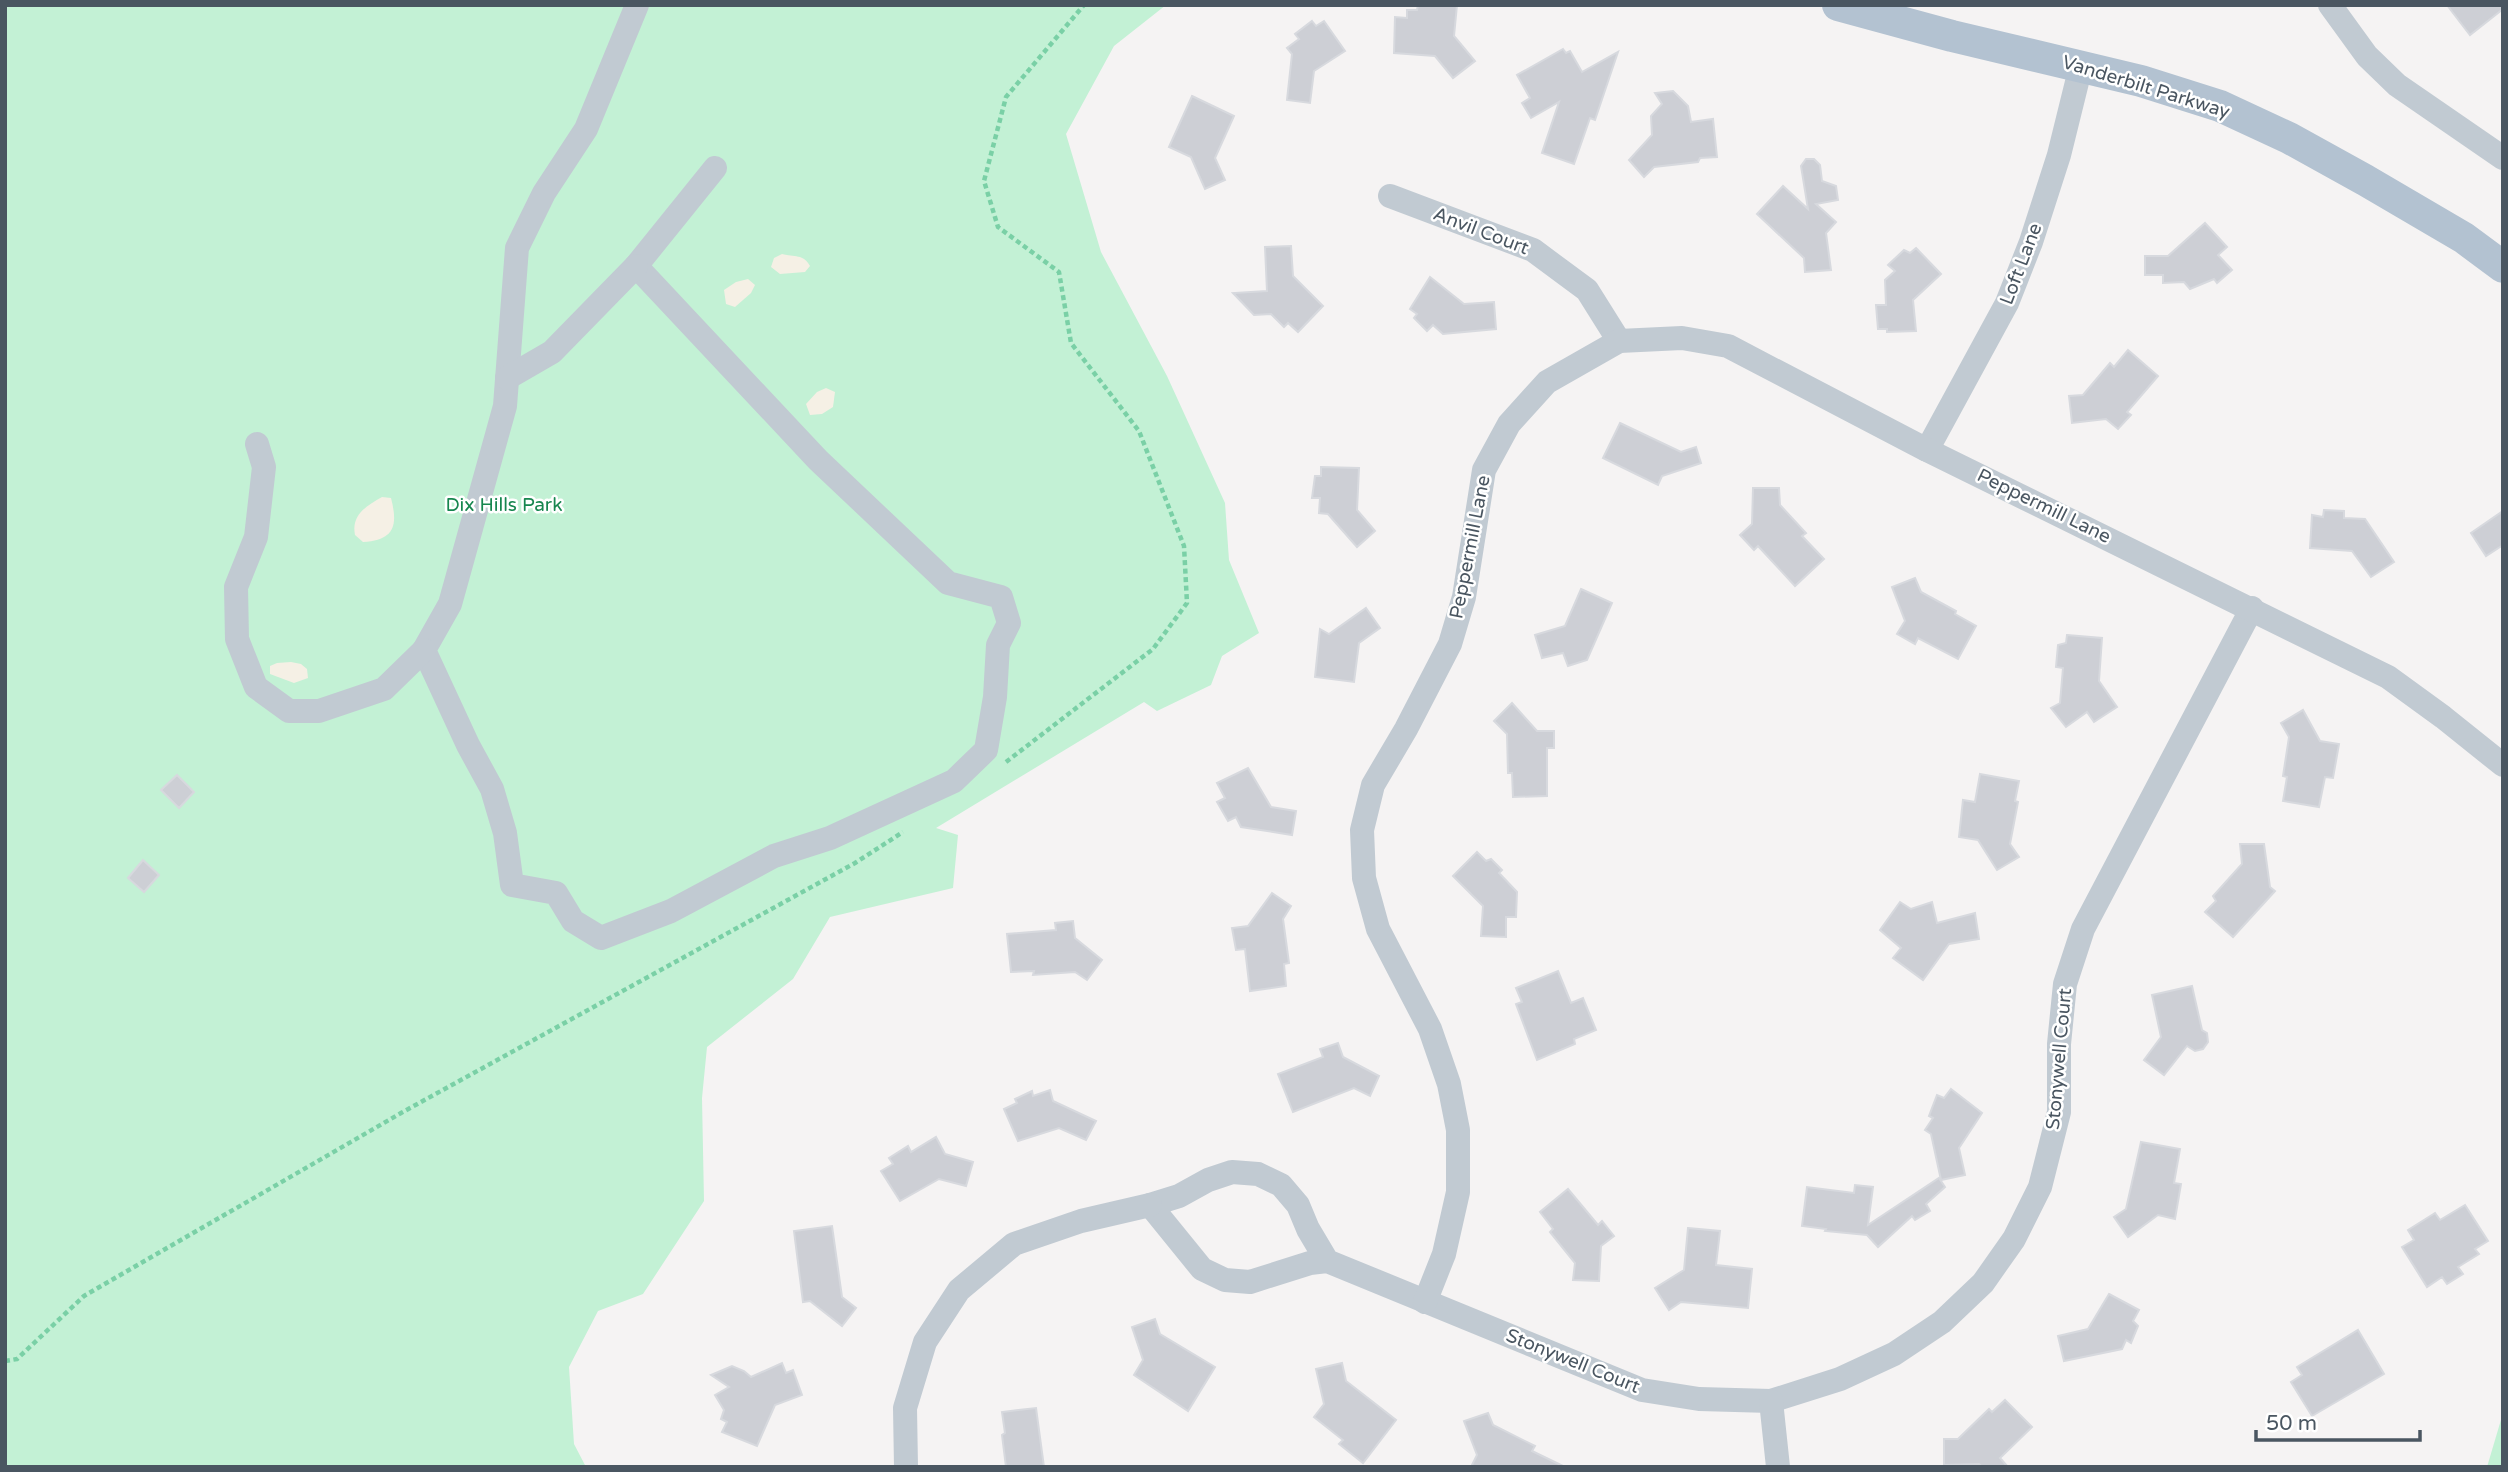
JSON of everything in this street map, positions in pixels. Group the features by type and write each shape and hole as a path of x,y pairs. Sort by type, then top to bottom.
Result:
{"main road":[{"name":"Vanderbilt Parkway","path":"1838,5 2197,98 2289,138 2464,238 2503,267"}],"street":[{"path":"257,444 264,467 256,537 236,587 237,639 256,687 289,711 319,711 384,689 424,650 450,604 505,406 517,248 544,194 586,129 636,5"},
{"path":"2330,5 2367,56 2397,85 2503,158"},
{"name":"Loft Lane","path":"1927,450 2007,303 2031,242 2059,155 2081,66"},
{"path":"507,378 552,352 636,266 715,167"},
{"name":"Anvil Court","path":"1390,196 1533,250 1587,290 1619,341"},
{"path":"424,650 468,745 492,789 505,833 512,885 555,893 573,921 601,939 671,911 774,856 830,838 954,781 986,750 995,697 998,645 1009,623 1001,597 948,583 818,460 636,266"},
{"name":"Peppermill Lane","path":"1425,1302 1444,1254 1458,1192 1458,1130 1449,1084 1430,1029 1378,929 1364,878 1362,830 1373,785 1406,729 1450,644 1464,597 1484,470 1509,424 1547,383 1619,341 1682,338 1728,346 1927,450 2388,677 2503,765"},
{"name":"Stonywell Court","path":"1327,1262 1642,1390 1699,1399 1771,1401 1840,1379 1894,1354 1942,1322 1983,1283 2014,1239 2040,1187 2059,1112 2059,1044 2065,984 2083,929 2252,608"},
{"path":"906,1467 905,1408 925,1342 960,1290 1014,1244 1081,1221 1179,1196 1208,1180 1232,1172 1258,1174 1281,1185 1298,1205 1327,1262 1310,1263 1250,1282 1225,1280 1202,1269 1150,1205"},
{"path":"1771,1401 1778,1467"}],"path":[{"path":"1004,764 1153,649 1186,603 1184,546 1139,431 1071,343 1059,272 998,227 984,181 1006,97 1084,5"},
{"path":"5,1361 17,1359 84,1296 401,1113 855,863 913,825"}],"green space":[{"name":"Dix Hills Park","path":"5,5 1166,5 1114,46 1066,134 1101,252 1167,376 1225,503 1229,560 1259,633 1222,656 1211,685 1157,711 1144,702 936,828 958,835 953,888 830,917 793,979 707,1047 702,1098 704,1201 643,1294 598,1311 569,1367 574,1444 586,1467 5,1467"},
{"path":"2503,1413 2503,1467 2487,1467"}],"sand":[{"path":"782,254 802,258 810,266 805,272 780,274 771,267 774,258"},
{"path":"748,279 755,285 751,293 735,307 726,304 724,290 736,282"},
{"path":"826,388 835,392 833,407 822,414 810,415 806,404 817,392"},
{"path":"382,497 391,498 394,516 392,529 382,538 363,542 355,535 355,522 365,508"},
{"path":"291,662 301,664 307,669 308,678 294,683 270,674 270,666"}],"building":[{"path":"1418,5 1457,5 1454,36 1475,61 1453,78 1435,56 1394,53 1395,17 1407,18 1407,10 1417,10"},
{"path":"2447,5 2503,5 2503,9 2470,35"},
{"path":"1312,21 1316,26 1324,21 1345,51 1314,71 1310,103 1287,100 1292,54 1287,48 1299,39 1295,34"},
{"path":"1563,49 1566,53 1570,51 1582,72 1618,52 1595,120 1590,118 1574,164 1542,153 1559,102 1531,118 1522,103 1530,98 1517,75"},
{"path":"1673,91 1688,106 1691,122 1713,119 1717,157 1654,167 1644,177 1629,160 1652,135 1651,116 1662,104 1655,93"},
{"path":"1192,96 1234,116 1215,158 1225,180 1205,189 1191,157 1169,147"},
{"path":"1806,159 1814,159 1820,165 1822,181 1836,186 1838,200 1816,204 1836,222 1826,233 1831,270 1805,272 1804,258 1757,214 1783,186 1808,209 1801,166"},
{"path":"2205,223 2227,247 2218,255 2232,270 2217,283 2214,279 2190,289 2184,282 2163,283 2163,275 2145,275 2145,256 2168,256"},
{"path":"1291,246 1293,276 1323,306 1298,332 1288,323 1284,327 1271,314 1254,315 1233,293 1267,291 1265,247"},
{"path":"1916,248 1941,274 1913,300 1916,331 1887,332 1887,329 1878,329 1876,305 1886,305 1885,280 1895,271 1888,265 1904,250 1910,253"},
{"path":"1430,277 1464,304 1494,302 1496,329 1443,334 1433,325 1427,331 1414,318 1417,314 1410,309"},
{"path":"2128,350 2158,376 2127,412 2131,415 2118,429 2106,419 2072,423 2069,396 2083,395 2110,363 2114,367"},
{"path":"1620,423 1681,452 1696,447 1701,463 1662,476 1658,485 1603,458"},
{"path":"1321,467 1359,468 1357,510 1375,531 1357,547 1328,514 1319,513 1320,498 1312,498 1315,476 1321,476"},
{"path":"1753,488 1779,488 1780,505 1806,533 1802,536 1824,559 1795,586 1758,546 1754,550 1740,535 1752,524"},
{"path":"2324,510 2344,511 2344,518 2365,519 2394,562 2371,577 2352,551 2310,548 2312,515 2323,517"},
{"path":"2503,511 2503,545 2486,556 2471,533"},
{"path":"1915,578 1921,592 1956,611 1955,614 1976,626 1958,659 1918,638 1915,644 1897,634 1905,621 1892,587"},
{"path":"1581,589 1612,603 1587,660 1568,666 1563,653 1542,658 1535,635 1565,626"},
{"path":"1366,608 1380,628 1359,643 1354,682 1315,677 1320,629 1329,634"},
{"path":"2067,635 2102,638 2099,681 2117,707 2094,722 2087,712 2066,727 2051,708 2060,703 2063,668 2056,667 2058,645 2066,643"},
{"path":"1512,703 1537,731 1554,731 1554,748 1547,748 1547,796 1513,797 1512,773 1508,773 1507,734 1494,721"},
{"path":"2303,710 2320,741 2339,744 2333,778 2325,777 2319,807 2283,801 2287,777 2283,776 2289,737 2281,723"},
{"path":"1248,768 1271,807 1296,811 1292,835 1241,827 1236,817 1228,821 1217,802 1225,798 1217,783"},
{"path":"1980,774 2019,781 2010,844 2019,857 1997,870 1978,840 1959,837 1963,800 1975,802"},
{"path":"177,775 194,792 179,808 161,790"},
{"path":"2240,844 2264,844 2270,887 2275,891 2233,937 2205,912 2216,901 2213,896 2242,864"},
{"path":"1477,852 1486,861 1491,859 1502,870 1499,873 1517,892 1516,917 1506,917 1506,937 1481,936 1483,906 1453,876"},
{"path":"143,860 159,875 144,892 128,878"},
{"path":"1272,893 1291,906 1283,919 1289,963 1284,964 1286,986 1250,991 1245,949 1236,950 1232,928 1248,926"},
{"path":"1900,902 1911,909 1932,902 1937,923 1975,913 1979,939 1949,944 1923,980 1893,958 1901,948 1880,930"},
{"path":"1073,921 1075,938 1102,960 1087,980 1075,972 1033,975 1034,971 1011,972 1007,934 1056,930 1055,923"},
{"path":"1558,971 1571,1003 1583,998 1596,1030 1574,1039 1575,1044 1537,1060 1516,1004 1522,1002 1516,988"},
{"path":"2192,986 2202,1030 2207,1033 2208,1042 2203,1049 2195,1051 2187,1046 2164,1075 2144,1060 2161,1037 2152,995"},
{"path":"1338,1043 1343,1057 1379,1076 1370,1096 1354,1088 1293,1112 1278,1074 1323,1057 1320,1049"},
{"path":"1951,1089 1982,1113 1959,1148 1965,1175 1941,1180 1931,1134 1925,1130 1933,1118 1929,1116 1937,1095 1944,1098"},
{"path":"1050,1090 1053,1101 1096,1121 1086,1140 1059,1128 1018,1141 1004,1109 1017,1103 1015,1099 1032,1091 1033,1096"},
{"path":"936,1137 945,1154 973,1162 966,1186 939,1179 900,1201 881,1171 893,1164 889,1158 908,1146 911,1152"},
{"path":"2141,1142 2180,1149 2174,1183 2181,1184 2175,1219 2158,1215 2128,1237 2114,1217 2126,1209"},
{"path":"1939,1178 1945,1187 1926,1204 1930,1211 1915,1220 1912,1216 1878,1247 1867,1235 1802,1226 1807,1187 1854,1193 1855,1185 1873,1187 1868,1225"},
{"path":"1568,1189 1598,1225 1602,1221 1614,1236 1601,1246 1599,1281 1573,1280 1575,1263 1550,1232 1553,1229 1540,1212"},
{"path":"2465,1205 2488,1241 2475,1249 2479,1254 2458,1267 2463,1274 2447,1284 2442,1277 2427,1287 2402,1247 2414,1240 2408,1230 2435,1213 2440,1220"},
{"path":"832,1226 842,1297 856,1308 842,1326 810,1301 803,1302 794,1231"},
{"path":"1688,1228 1720,1231 1716,1265 1752,1269 1748,1308 1681,1302 1669,1310 1655,1288 1684,1270"},
{"path":"2109,1294 2139,1310 2133,1321 2138,1326 2131,1343 2126,1340 2122,1349 2064,1361 2058,1336 2088,1329"},
{"path":"1155,1319 1160,1334 1215,1367 1188,1411 1134,1375 1143,1360 1132,1327"},
{"path":"2358,1330 2384,1374 2312,1416 2291,1382 2302,1375 2297,1367"},
{"path":"782,1363 786,1373 793,1370 802,1395 775,1405 757,1446 722,1432 727,1422 721,1419 724,1410 715,1395 729,1387 711,1375 732,1366 751,1377"},
{"path":"1342,1363 1346,1381 1396,1420 1363,1463 1339,1444 1343,1440 1314,1417 1324,1404 1316,1369"},
{"path":"2005,1400 2032,1427 2000,1458 2008,1467 1944,1465 1944,1439 1958,1439 1989,1409 1992,1412"},
{"path":"1036,1408 1044,1467 1006,1467 1002,1412"},
{"path":"1488,1413 1493,1425 1535,1446 1532,1451 1565,1467 1471,1467 1477,1455 1464,1421"}]}
